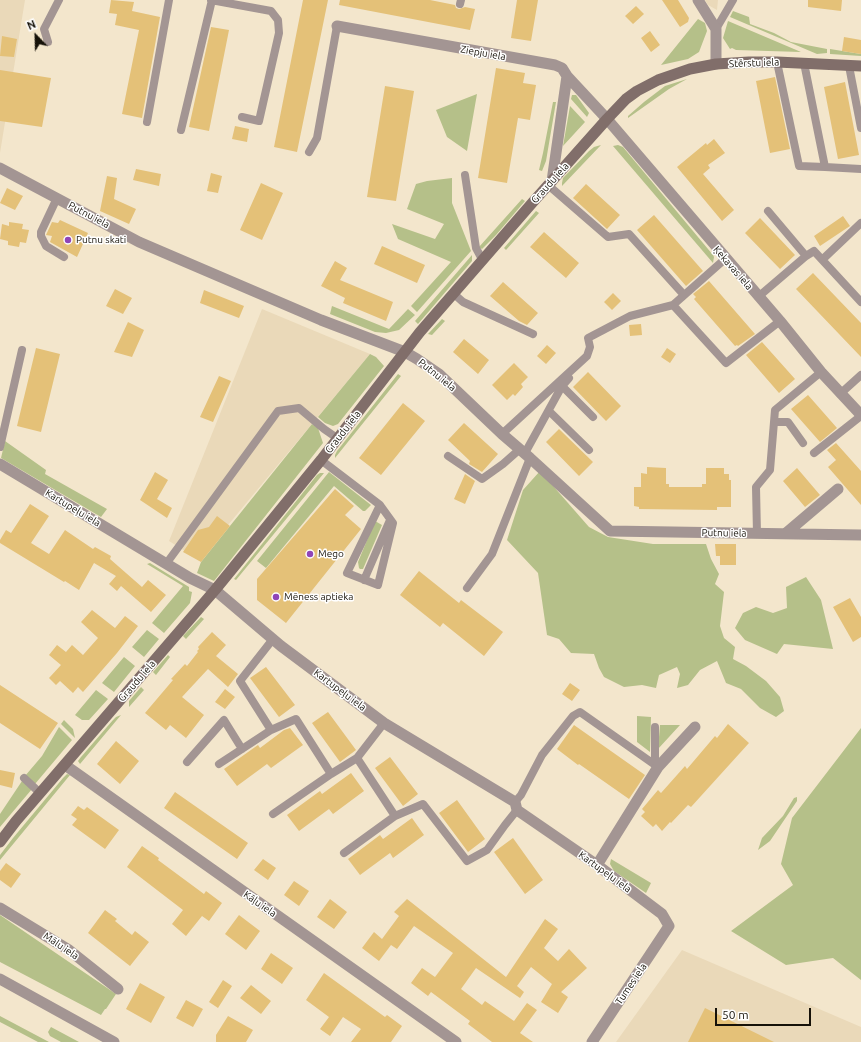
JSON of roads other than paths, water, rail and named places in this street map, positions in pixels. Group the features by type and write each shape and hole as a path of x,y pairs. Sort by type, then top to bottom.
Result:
{"main road":[{"name":"Stērstu iela","path":"716,64 749,62 804,62 861,66"},
{"name":"Graudu iela","path":"0,842 40,793 215,590 321,460 405,352 607,119 626,99 637,91 658,80 690,69 716,64"}],"street":[{"path":"698,0 716,29"},
{"name":"Ziepju iela","path":"337,26 556,65 562,68 567,76 607,119"},
{"name":"Stērstu iela","path":"716,29 716,64"},
{"path":"550,183 567,76"},
{"name":"Ķekavas iela","path":"607,119 725,259 780,321 821,372 861,416"},
{"name":"Putnu iela","path":"0,168 139,242 321,320 418,358 439,374 502,434 525,453 610,531 861,535"},
{"name":"Kartupeļu iela","path":"0,464 166,564 215,590 273,639 384,724 516,806 662,914 669,926"},
{"path":"785,534 838,489"},
{"path":"597,865 656,766 695,727"},
{"name":"Kāļu iela","path":"65,765 456,1042"},
{"name":"Mālu iela","path":"0,908 69,950 118,989"},
{"name":"Tumes iela","path":"592,1042 669,926"},
{"path":"0,979 114,1042"}],"lane":[{"path":"48,42 44,29 59,0"},
{"path":"147,122 169,0"},
{"path":"181,130 212,0 271,11 278,20 279,33 259,121 242,117"},
{"path":"716,29 732,0"},
{"path":"309,152 317,138 337,26"},
{"path":"776,62 798,166 861,169"},
{"path":"804,62 807,70 825,168"},
{"path":"849,66 861,128"},
{"path":"465,175 476,248 483,261"},
{"path":"550,183 608,237 629,234 684,295"},
{"path":"57,198 41,232 41,236 46,246 64,256"},
{"path":"768,211 806,256"},
{"path":"823,260 861,223"},
{"path":"758,297 806,256 814,251 861,302"},
{"path":"502,434 587,356 590,347 588,338 630,316 673,305 725,259"},
{"path":"454,294 463,302 533,334"},
{"path":"673,305 726,363 780,321"},
{"path":"0,447 22,350"},
{"path":"467,588 492,554 525,453 562,386 582,366"},
{"path":"757,534 756,487 770,470 775,410 821,372"},
{"path":"840,394 861,375"},
{"path":"562,386 593,417"},
{"path":"166,564 278,411 299,408 337,438"},
{"path":"548,411 589,450"},
{"path":"814,453 861,416"},
{"path":"774,422 788,422 803,443"},
{"path":"448,456 482,479 503,464 525,453"},
{"path":"321,460 380,505 393,523 378,585 347,573 380,505"},
{"path":"364,580 390,519"},
{"path":"271,730 240,681 273,639"},
{"path":"344,853 395,816 423,804 467,861 487,850 505,825 516,806 542,755 573,716 580,712 656,766"},
{"path":"219,764 271,730 296,719 331,774"},
{"path":"187,762 224,720 242,749"},
{"path":"273,814 357,758 384,724"},
{"path":"655,727 656,766"},
{"path":"357,758 395,816"},
{"path":"24,778 40,793"}],"place":[{"name":"Putnu skati","path":"68,240"},
{"name":"Mego","path":"310,554"},
{"name":"Mēness aptieka","path":"276,597"}]}
